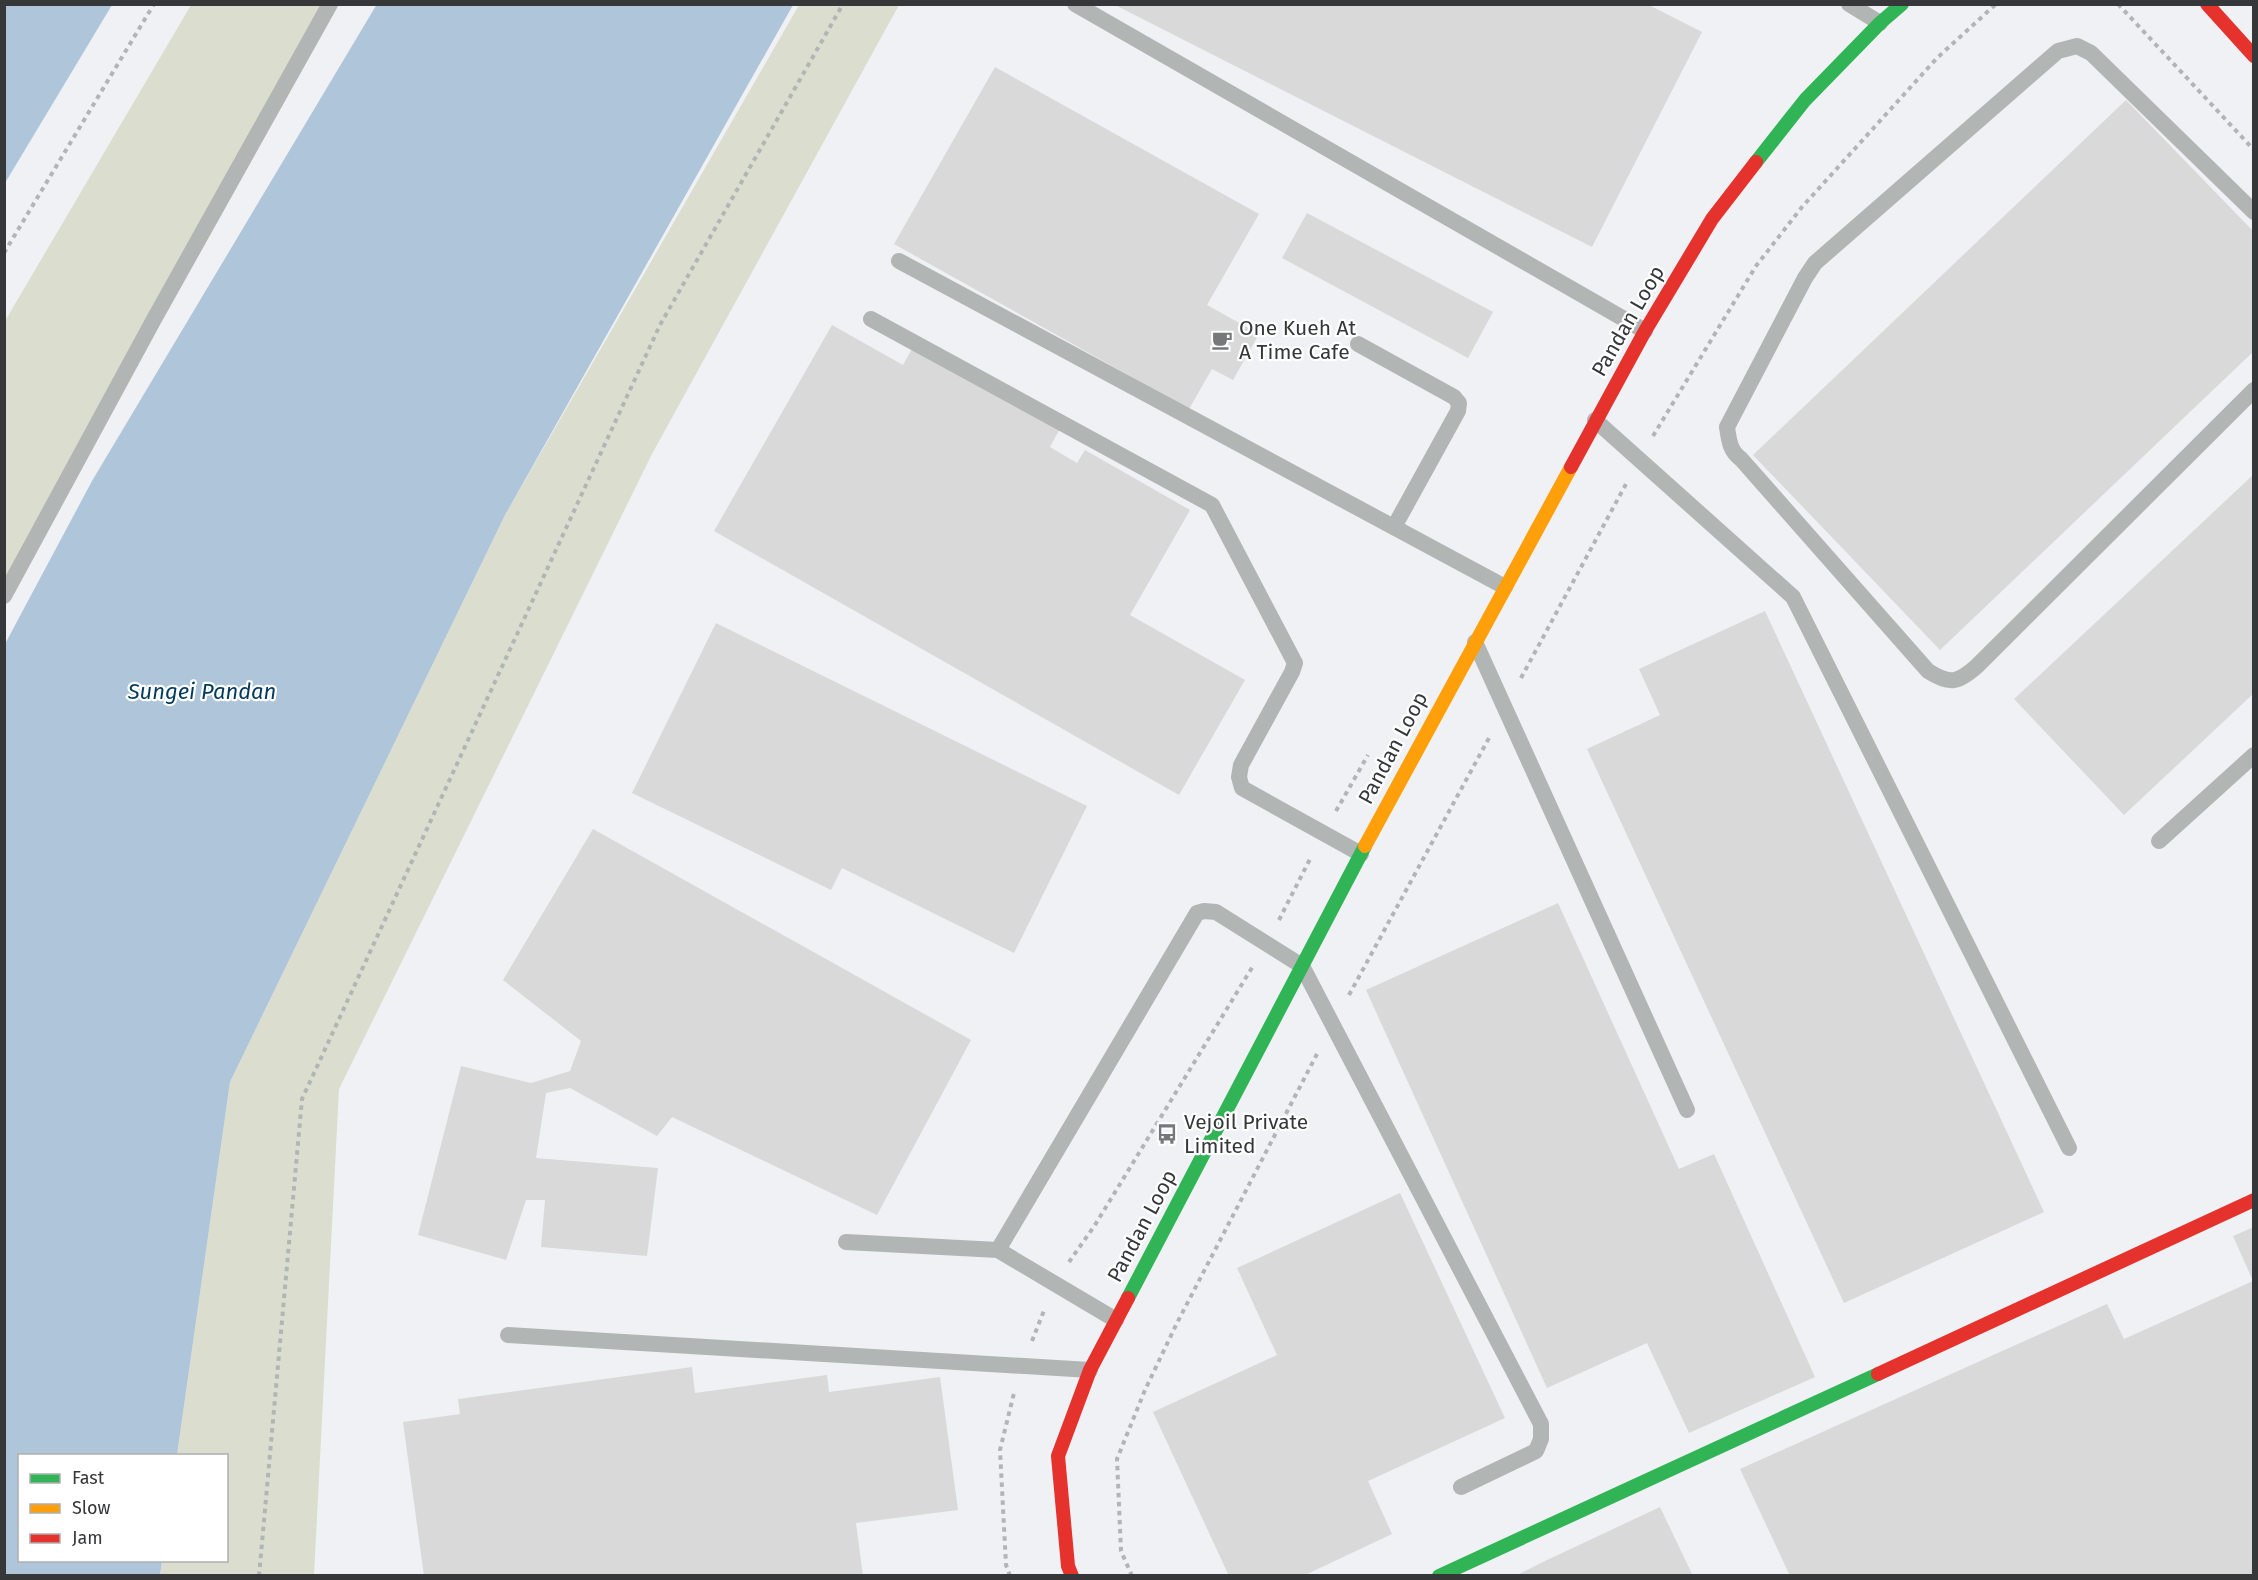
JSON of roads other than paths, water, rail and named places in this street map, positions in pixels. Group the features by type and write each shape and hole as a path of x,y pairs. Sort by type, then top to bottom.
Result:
{"street":[{"name":"Pandan Loop","path":"1072,1575 1068,1566 1058,1456 1090,1370 1361,854 1595,420 1645,331 1713,219 1805,100 1880,23 1902,4"},
{"path":"2207,4 2253,56"},
{"path":"1439,1575 2253,1200"}],"lane":[{"path":"4,596 153,321 330,4"},
{"path":"1076,4 1645,331"},
{"path":"1849,4 1880,23"},
{"path":"2253,212 2091,53 2077,46 2058,51 1815,263 1727,428 1734,454 1741,459 1928,671 1941,679 1953,681 1965,676 1977,666 2253,390"},
{"path":"899,261 1505,587"},
{"path":"871,319 1212,505 1295,663 1240,765 1239,777 1242,788 1361,854"},
{"path":"1358,344 1454,397 1459,403 1458,411 1394,527"},
{"path":"1595,420 1793,597 2069,1148"},
{"path":"1475,642 1688,1110"},
{"path":"2159,841 2253,755"},
{"path":"998,1250 1197,913 1216,912 1302,966 1541,1424 1541,1439 1536,1451 1461,1487"},
{"path":"846,1242 998,1250 1116,1320"},
{"path":"508,1335 1090,1370"}],"water":[{"name":"Sungei Pandan","path":"377,4 793,5 505,515 230,1082 177,1454 18,1454 18,1562 162,1562 160,1575 5,1575 5,644 92,481"},
{"path":"4,5 112,5 5,183"}],"place":[{"name":"One Kueh At A Time Cafe","path":"1222,340"},
{"name":"Vejoil Private Limited","path":"1167,1134"}]}
